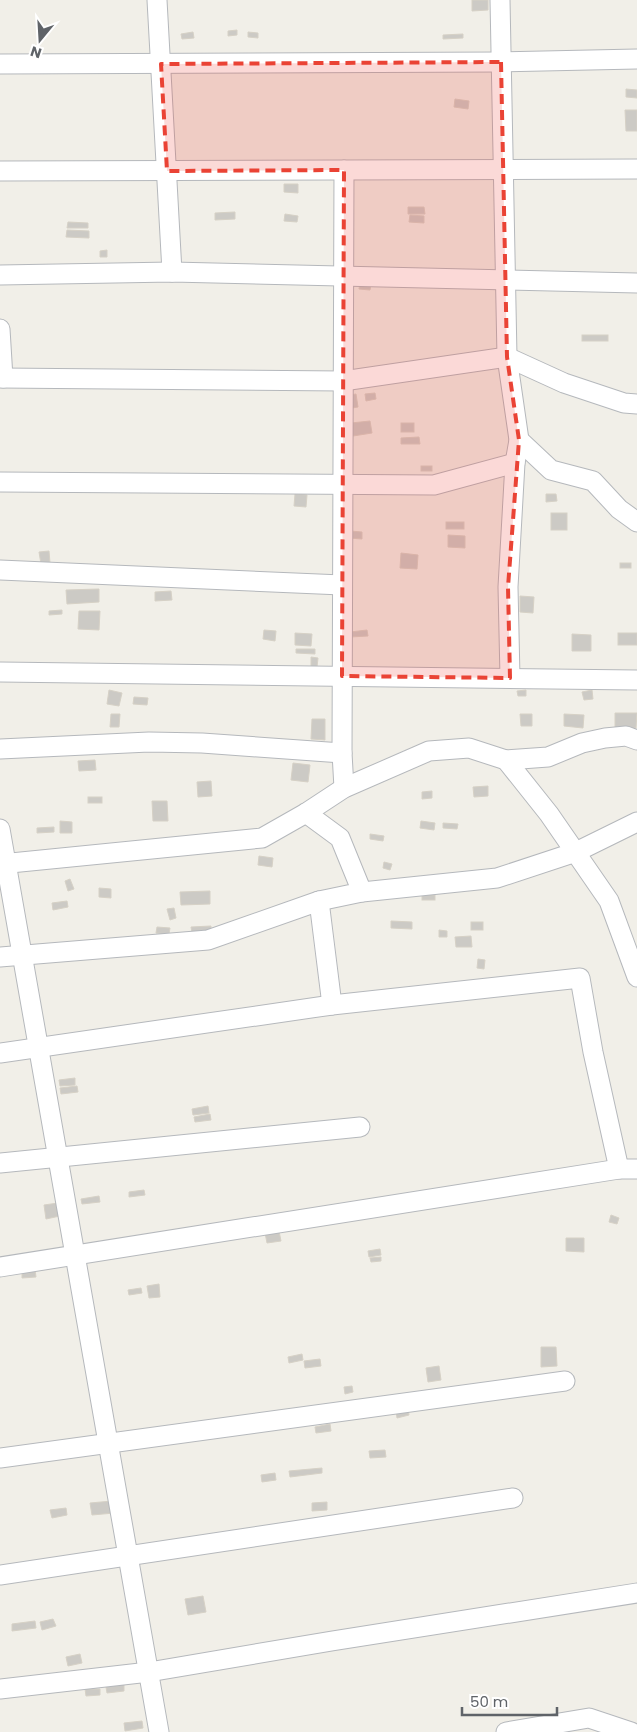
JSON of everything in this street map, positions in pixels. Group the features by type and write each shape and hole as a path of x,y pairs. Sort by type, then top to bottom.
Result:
{"street":[{"path":"157,0 172,272"},
{"path":"500,0 507,357 519,440 514,464 508,587 510,678"},
{"path":"0,64 501,62 637,59"},
{"path":"0,171 637,169"},
{"path":"344,170 342,585 342,753 344,788"},
{"path":"0,275 172,272 637,283"},
{"path":"0,329 1,378 343,381 507,357 564,383 624,403 637,404"},
{"path":"519,440 551,470 593,481 619,509 637,522"},
{"path":"0,482 434,485 514,464"},
{"path":"0,570 342,585"},
{"path":"0,672 637,680"},
{"path":"3,864 262,838 306,813 344,788 429,751 469,748 506,760 548,757 582,743 605,738 626,736 637,740"},
{"path":"0,749 149,742 202,743 342,753"},
{"path":"506,760 549,814 609,901 637,977"},
{"path":"306,813 340,838 362,892"},
{"path":"0,957 208,940 319,900 362,892 497,878 576,852 637,822"},
{"path":"0,829 3,864 39,1048 159,1732"},
{"path":"319,900 332,1005"},
{"path":"0,1053 332,1005 580,978 593,1052 628,1169 0,1267"},
{"path":"0,1163 360,1126"},
{"path":"0,1458 565,1381"},
{"path":"0,1575 513,1498"},
{"path":"0,1689 149,1672 342,1639 637,1593"},
{"path":"506,1732 589,1718 631,1732"}],"highlighted area":[{"path":"501,62 507,357 519,440 508,587 510,678 342,676 344,170 167,171 161,64"}],"building":[{"path":"472,0 488,0 488,10 472,11"},
{"path":"237,30 237,35 228,36 228,31"},
{"path":"193,32 194,38 182,39 181,34"},
{"path":"248,32 258,33 258,38 248,37"},
{"path":"463,34 463,38 443,39 443,35"},
{"path":"626,89 637,90 637,98 626,97"},
{"path":"455,99 469,101 468,109 454,107"},
{"path":"625,110 637,110 637,131 626,131"},
{"path":"284,184 298,184 298,193 284,192"},
{"path":"408,207 424,207 425,214 408,214"},
{"path":"235,212 235,219 215,220 215,213"},
{"path":"285,214 298,216 297,222 284,221"},
{"path":"410,215 424,216 424,223 409,222"},
{"path":"68,222 88,223 88,228 67,228"},
{"path":"67,230 89,231 89,238 66,237"},
{"path":"107,250 107,257 100,257 100,251"},
{"path":"360,283 371,285 370,290 359,289"},
{"path":"582,335 608,335 608,341 582,341"},
{"path":"375,393 376,399 366,401 365,394"},
{"path":"356,394 358,407 352,408 350,395"},
{"path":"370,421 372,433 353,436 351,423"},
{"path":"401,423 414,423 414,432 401,432"},
{"path":"419,437 420,444 401,444 401,438"},
{"path":"421,466 432,466 432,471 421,471"},
{"path":"295,494 307,495 306,507 294,506"},
{"path":"546,494 556,494 557,501 546,502"},
{"path":"551,513 567,513 567,530 551,530"},
{"path":"446,522 464,522 464,529 446,529"},
{"path":"350,531 362,532 362,539 349,538"},
{"path":"448,535 465,536 465,548 448,547"},
{"path":"49,551 50,563 41,564 39,552"},
{"path":"401,553 418,555 417,569 400,568"},
{"path":"620,563 631,563 631,568 620,568"},
{"path":"99,589 99,602 67,604 66,590"},
{"path":"171,591 172,600 155,601 155,592"},
{"path":"520,596 534,597 533,613 520,612"},
{"path":"62,610 62,614 49,615 49,611"},
{"path":"79,611 100,611 99,630 78,629"},
{"path":"264,630 276,631 275,641 263,639"},
{"path":"367,630 368,636 350,637 350,632"},
{"path":"295,633 312,634 311,646 295,645"},
{"path":"618,633 637,633 637,645 618,645"},
{"path":"572,634 591,635 591,651 572,651"},
{"path":"296,649 315,649 315,654 296,653"},
{"path":"311,657 318,658 317,667 311,667"},
{"path":"109,690 122,693 119,706 107,704"},
{"path":"526,690 526,696 518,696 517,691"},
{"path":"592,690 593,699 584,700 582,692"},
{"path":"134,697 148,698 147,705 133,704"},
{"path":"615,713 637,713 636,728 615,728"},
{"path":"111,714 120,714 119,727 110,727"},
{"path":"520,714 532,714 532,726 521,726"},
{"path":"564,714 584,715 583,728 564,726"},
{"path":"312,719 325,719 325,740 311,739"},
{"path":"95,760 96,770 79,771 78,761"},
{"path":"293,763 310,765 308,782 291,780"},
{"path":"211,781 212,796 198,797 197,782"},
{"path":"488,786 488,796 474,797 473,787"},
{"path":"432,791 432,798 422,799 422,792"},
{"path":"88,797 102,797 102,803 88,803"},
{"path":"152,801 167,801 168,821 153,821"},
{"path":"60,821 72,822 72,833 60,833"},
{"path":"421,821 435,823 434,830 420,828"},
{"path":"443,823 458,824 457,829 443,828"},
{"path":"54,827 54,832 37,833 37,828"},
{"path":"370,834 384,836 383,841 370,839"},
{"path":"259,856 273,858 272,867 258,865"},
{"path":"384,862 392,864 390,870 383,868"},
{"path":"70,879 74,889 68,891 65,881"},
{"path":"99,888 111,889 111,898 99,897"},
{"path":"210,891 210,904 181,905 180,892"},
{"path":"422,895 435,895 435,900 422,900"},
{"path":"67,901 68,907 53,910 52,903"},
{"path":"174,908 176,918 170,920 167,909"},
{"path":"391,921 412,922 412,929 391,928"},
{"path":"471,922 483,922 483,930 471,930"},
{"path":"211,926 211,931 192,933 191,927"},
{"path":"157,927 170,928 169,934 156,933"},
{"path":"439,930 447,931 447,937 439,937"},
{"path":"471,936 472,947 456,947 455,937"},
{"path":"478,959 485,960 484,969 477,968"},
{"path":"75,1078 75,1085 60,1086 59,1080"},
{"path":"77,1086 78,1092 61,1094 60,1088"},
{"path":"208,1106 209,1113 193,1115 192,1109"},
{"path":"210,1114 211,1120 195,1122 194,1117"},
{"path":"144,1190 145,1195 129,1197 129,1192"},
{"path":"99,1196 100,1202 82,1204 81,1199"},
{"path":"58,1203 60,1216 46,1219 44,1205"},
{"path":"611,1215 619,1218 617,1224 609,1222"},
{"path":"278,1226 281,1241 267,1243 264,1228"},
{"path":"566,1238 584,1238 584,1252 566,1251"},
{"path":"380,1249 381,1255 369,1257 368,1251"},
{"path":"381,1257 381,1261 371,1262 370,1258"},
{"path":"35,1269 36,1277 22,1278 22,1270"},
{"path":"159,1284 160,1297 149,1298 147,1286"},
{"path":"141,1288 142,1293 129,1295 128,1290"},
{"path":"541,1347 556,1347 557,1366 541,1367"},
{"path":"302,1354 303,1360 289,1363 288,1357"},
{"path":"320,1359 321,1366 305,1368 304,1361"},
{"path":"439,1366 441,1380 428,1382 426,1368"},
{"path":"352,1386 353,1392 345,1394 344,1387"},
{"path":"408,1408 409,1415 397,1418 396,1411"},
{"path":"330,1424 331,1431 316,1433 315,1427"},
{"path":"385,1450 386,1457 370,1458 369,1451"},
{"path":"322,1468 322,1473 290,1477 289,1471"},
{"path":"275,1473 276,1480 262,1482 261,1475"},
{"path":"112,1501 114,1513 92,1515 90,1503"},
{"path":"327,1502 327,1510 312,1511 312,1503"},
{"path":"66,1508 67,1515 52,1518 50,1510"},
{"path":"203,1596 206,1612 188,1615 185,1599"},
{"path":"53,1619 56,1626 42,1630 40,1622"},
{"path":"35,1621 36,1628 12,1631 12,1624"},
{"path":"80,1654 82,1663 68,1666 66,1657"},
{"path":"124,1684 124,1691 107,1693 106,1687"},
{"path":"85,1689 100,1689 100,1695 86,1696"},
{"path":"142,1721 143,1728 125,1731 124,1723"}]}
